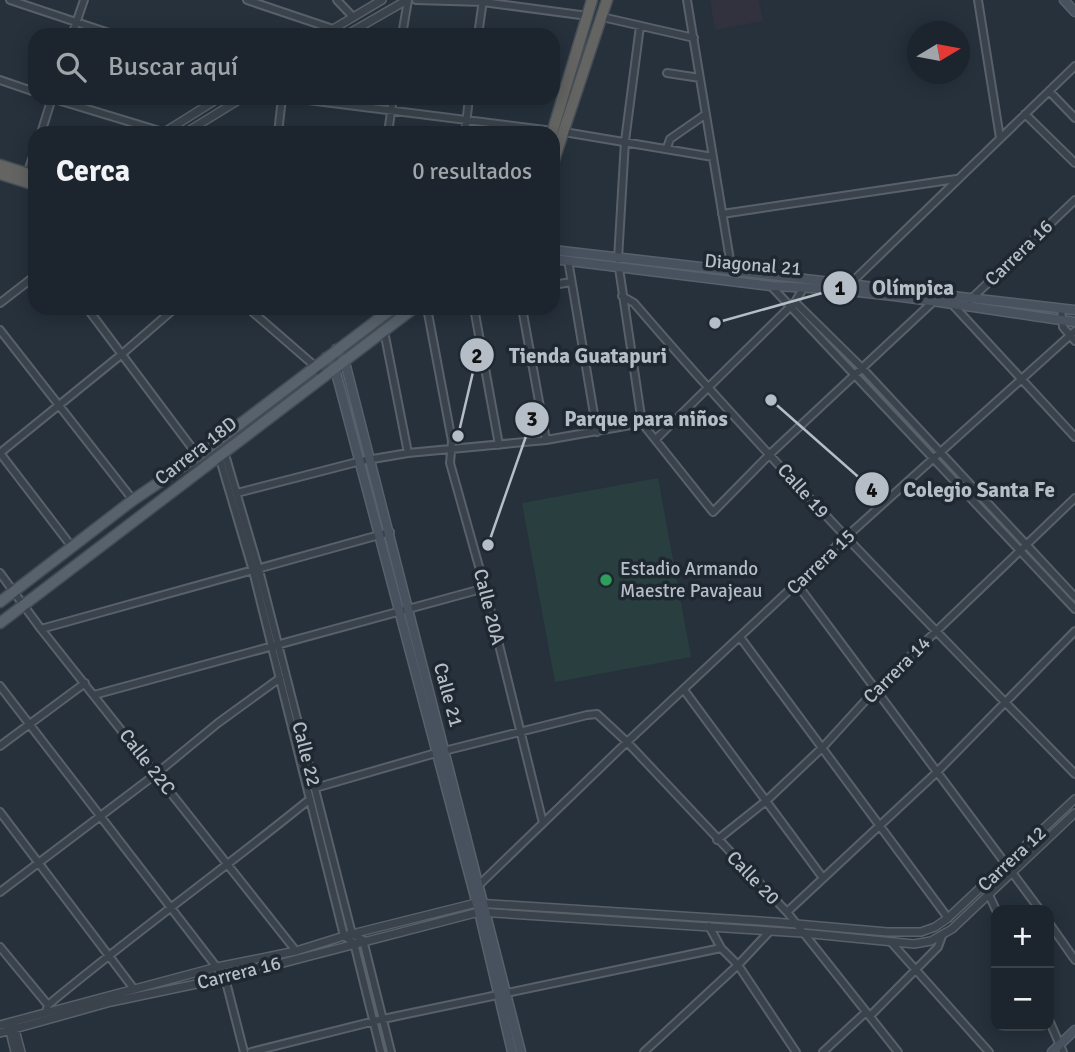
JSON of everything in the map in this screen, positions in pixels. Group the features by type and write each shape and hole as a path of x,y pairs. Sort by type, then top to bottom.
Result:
{"highway":[{"path":"558,126 592,0"},
{"path":"558,126 607,0"},
{"path":"0,165 28,174"},
{"path":"0,174 28,184"}],"main road":[{"path":"1064,0 1075,12"},
{"name":"Diagonal 21","path":"560,251 1068,309"},
{"name":"Diagonal 21","path":"560,259 771,286 804,287 953,304 1071,322"},
{"name":"Carrera 18D","path":"0,602 383,315"},
{"name":"Carrera 18D","path":"0,623 405,315"},
{"name":"Calle 21","path":"336,349 345,362 380,534 399,612 436,753 482,907 502,993 512,1052"},
{"name":"Calle 21","path":"326,357 335,369 390,532 480,884 482,907"},
{"name":"Calle 21","path":"502,993 522,1052"},
{"path":"1061,1049 1075,1030"},
{"path":"1052,1052 1061,1049 1075,1037"}],"street":[{"path":"10,0 95,28"},
{"path":"75,28 84,0"},
{"path":"247,0 330,28"},
{"path":"268,7 275,0"},
{"path":"337,0 353,17"},
{"path":"335,28 382,0"},
{"path":"358,28 407,0"},
{"path":"403,28 407,0"},
{"path":"416,0 483,1 588,16"},
{"path":"687,0 732,272"},
{"path":"978,0 1000,138"},
{"path":"479,28 483,1"},
{"path":"602,17 694,38"},
{"path":"618,259 625,141 640,26"},
{"path":"851,283 1075,66"},
{"path":"667,73 700,78"},
{"path":"0,80 28,90"},
{"path":"1049,91 1075,118"},
{"path":"43,126 50,105"},
{"path":"74,105 141,126"},
{"path":"174,126 208,105"},
{"path":"196,126 231,105"},
{"path":"279,126 281,105"},
{"path":"350,105 511,126"},
{"path":"389,126 392,105"},
{"path":"466,126 468,105"},
{"path":"667,148 670,139 706,114"},
{"path":"1025,114 1075,163"},
{"path":"560,133 713,157"},
{"path":"722,214 958,179"},
{"name":"Carrera 16","path":"964,306 1075,200"},
{"path":"568,260 597,432"},
{"path":"619,268 642,423 713,512 770,454 943,295 1075,437"},
{"path":"0,303 28,281"},
{"path":"560,284 571,282"},
{"path":"771,286 1075,609"},
{"path":"656,439 795,302 804,287"},
{"name":"Calle 19","path":"622,296 634,303 707,388 845,538 1075,774"},
{"path":"795,302 862,368 1075,597"},
{"path":"1068,309 1071,322 1063,327 1073,336"},
{"path":"92,315 198,456"},
{"path":"72,547 0,453 167,315"},
{"path":"256,315 316,367 324,378"},
{"name":"Calle 20A","path":"428,315 452,441 450,463 485,588 543,823"},
{"path":"475,315 499,445"},
{"path":"524,315 546,440"},
{"path":"0,330 133,500"},
{"path":"384,331 408,453"},
{"name":"Carrera 15","path":"480,884 626,742 845,538 1073,336"},
{"path":"237,493 366,460 451,448 546,440 642,423"},
{"name":"Calle 22","path":"222,453 237,493 315,788 348,935"},
{"name":"Calle 22","path":"222,453 256,570"},
{"name":"Carrera 14","path":"717,840 766,801 823,747 876,689 1075,498"},
{"path":"41,629 390,532"},
{"name":"Calle 22C","path":"0,573 41,629 296,951"},
{"path":"797,584 1036,905"},
{"path":"94,695 485,588"},
{"path":"787,912 936,773 1075,631"},
{"path":"740,637 948,918"},
{"name":"Calle 22","path":"275,644 280,678 310,799 348,935"},
{"path":"0,892 280,678"},
{"path":"0,746 85,683"},
{"path":"0,686 225,978 244,1052"},
{"path":"684,690 823,878"},
{"name":"Calle 20","path":"520,732 597,714 787,912 898,1052"},
{"path":"315,788 520,732"},
{"path":"0,947 47,1009 108,955 310,799"},
{"name":"Carrera 12","path":"482,907 916,932 930,929 948,918 1075,799"},
{"path":"0,812 134,989"},
{"name":"Carrera 12","path":"942,936 1075,813"},
{"path":"989,895 994,905"},
{"path":"482,907 920,944 942,936"},
{"name":"Carrera 16","path":"0,1034 9,1026 47,1009 217,967 296,951 348,935 482,907"},
{"name":"Carrera 16","path":"9,1026 225,978 482,907"},
{"path":"709,926 721,948 738,965 796,1052"},
{"path":"1054,930 1075,960"},
{"path":"644,1052 738,965 770,931"},
{"path":"348,935 363,940 391,1052"},
{"path":"348,935 354,943 381,1052"},
{"path":"823,1052 916,971 938,947 942,936"},
{"path":"891,942 989,1052"},
{"path":"251,1052 383,1019 721,948"},
{"path":"9,1026 15,1052"},
{"path":"9,1026 21,1052"},
{"path":"1054,1031 1061,1049"}],"shaded area":[{"path":"710,0 759,0 763,21 715,30"}],"green space":[{"name":"Estadio Armando Maestre Pavajeau","path":"658,478 691,657 555,682 522,503"}],"place":[{"name":"Olímpica","path":"715,323"},
{"name":"Colegio Santa Fe","path":"771,400"},
{"name":"Tienda Guatapuri","path":"458,436"},
{"name":"Parque para niños","path":"488,545"},
{"name":"Estadio Armando Maestre Pavajeau","path":"606,580"}]}
